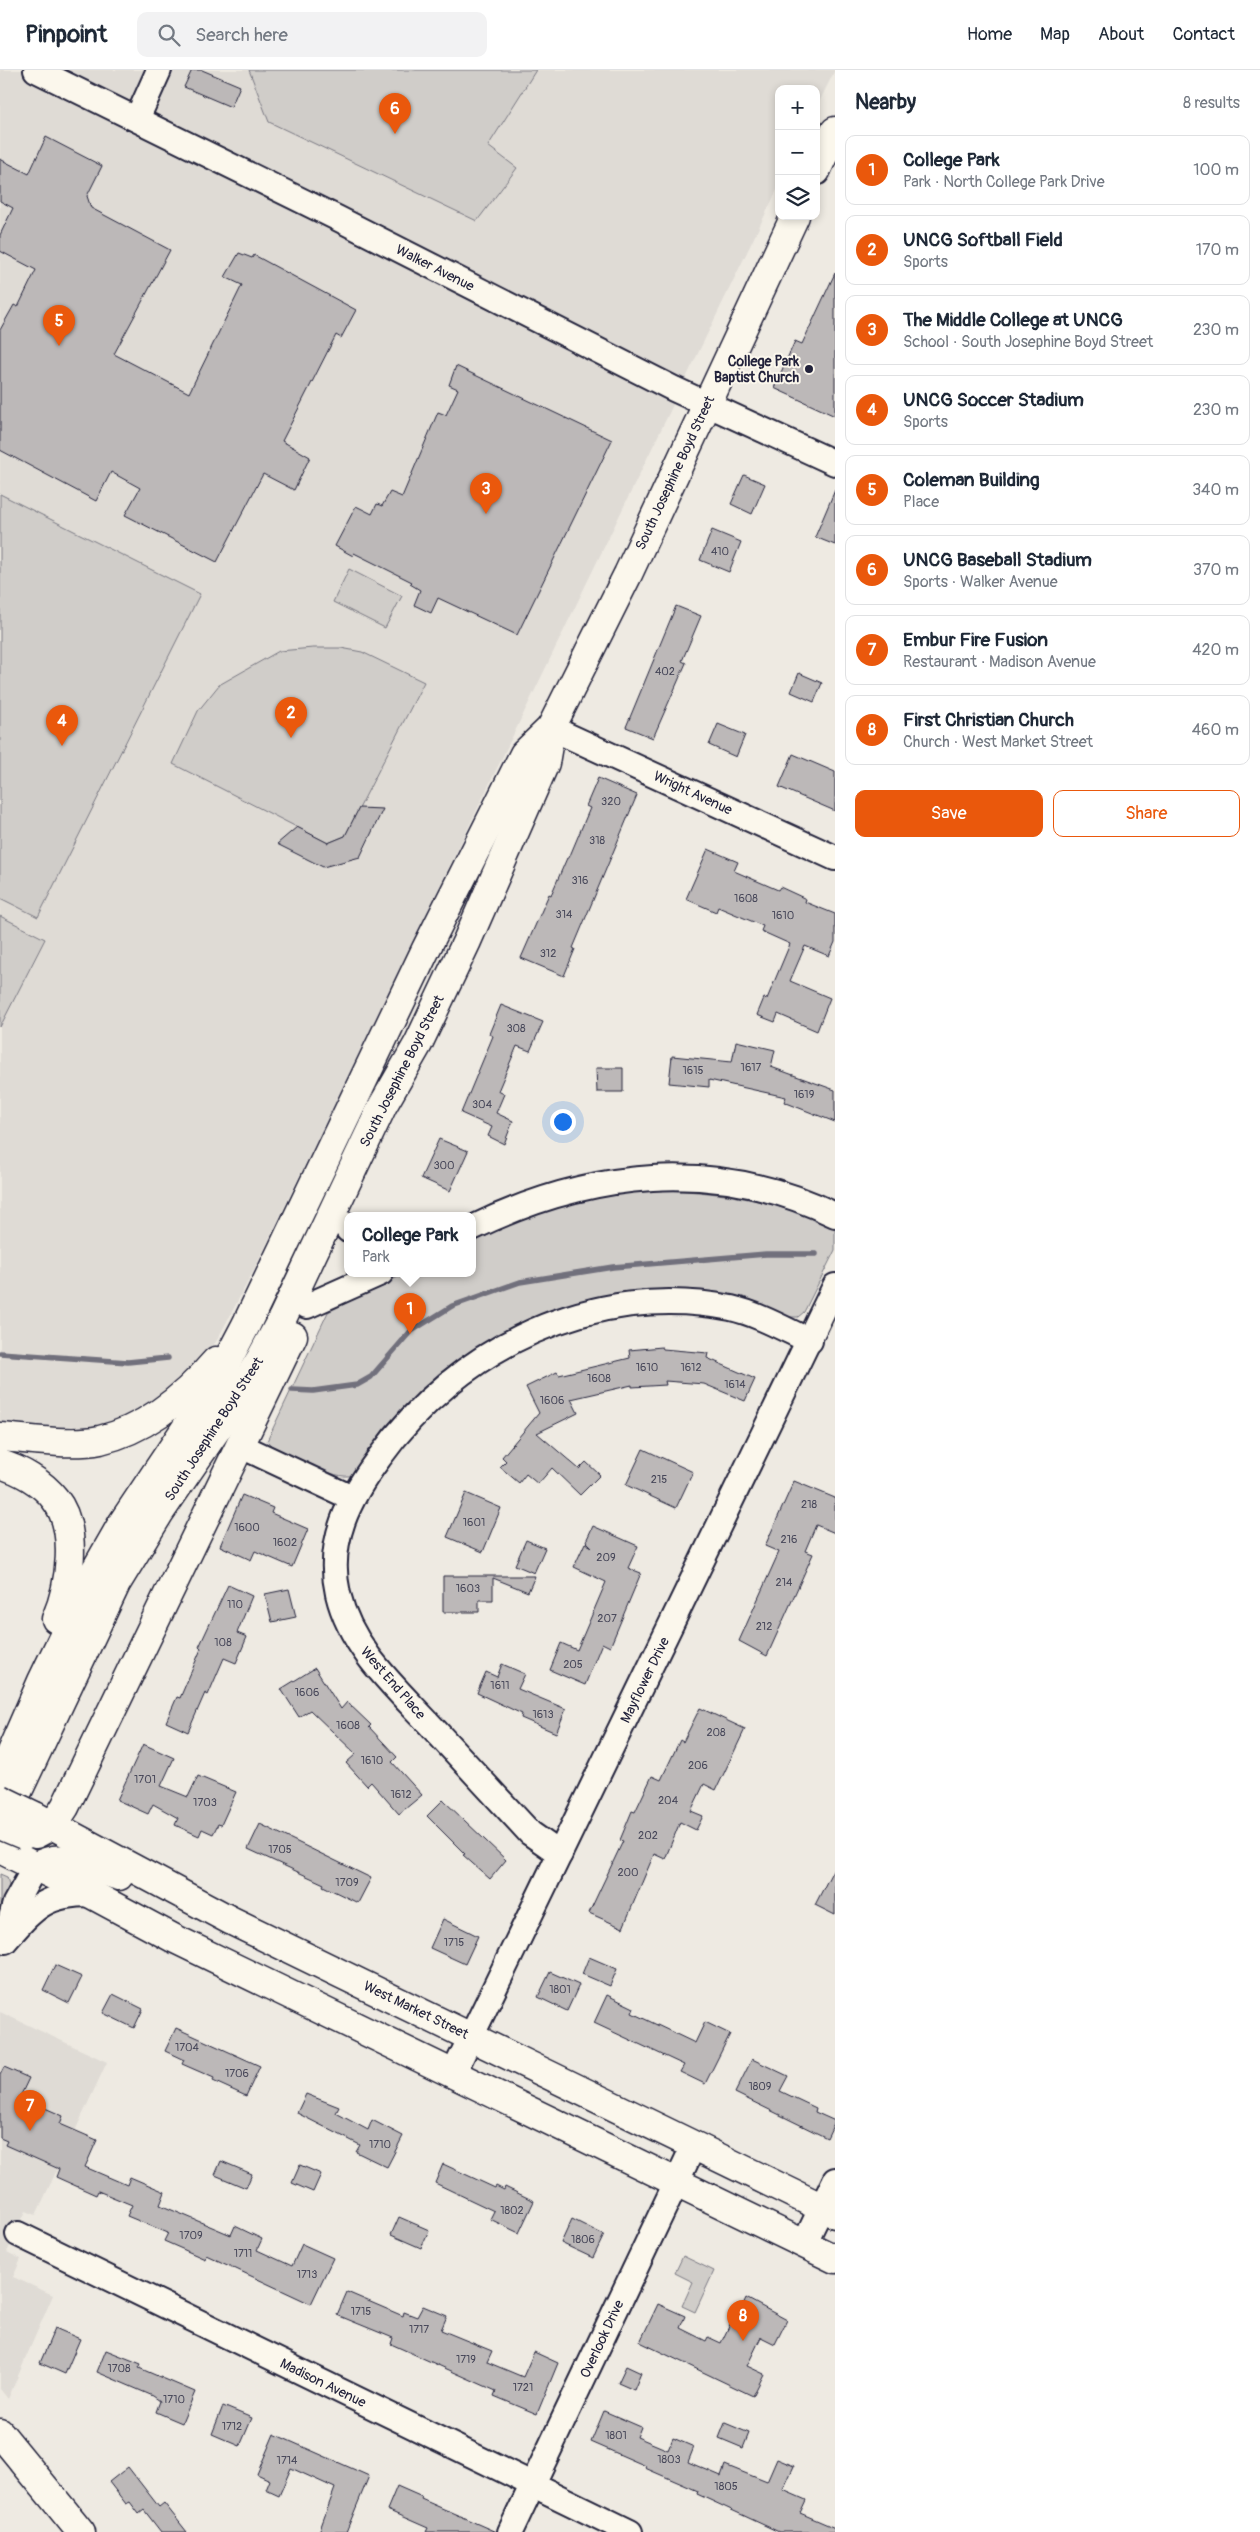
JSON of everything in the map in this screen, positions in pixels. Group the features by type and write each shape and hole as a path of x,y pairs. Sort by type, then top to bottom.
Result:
{"main road":[{"path":"820,163 835,131"},
{"name":"South Josephine Boyd Street","path":"16,1833 116,1584 146,1533 221,1423 261,1358 282,1319 383,1105 418,1044 467,941 545,764 551,728 708,405 793,220"},
{"name":"South Josephine Boyd Street","path":"0,1777 42,1682 95,1571 124,1522 214,1386 246,1325 426,949 524,754 551,728"},
{"path":"352,1212 399,1108 418,1044"},
{"path":"16,1833 65,1807 344,1228"},
{"path":"0,1437 64,1441 99,1440 132,1430 176,1401 202,1377 246,1325"},
{"path":"0,1464 34,1480 56,1500 68,1533 70,1558 68,1582 61,1608 35,1665 0,1766"},
{"path":"16,1833 55,1859 71,1859 98,1871 164,1887"},
{"path":"16,1833 91,1894 173,1938 835,2259"},
{"name":"West Market Street","path":"16,1833 164,1887 828,2210"},
{"path":"0,2434 81,2532"}],"street":[{"name":"Walker Avenue","path":"36,70 708,405 835,463"},
{"path":"137,119 159,70"},
{"name":"Wright Avenue","path":"551,728 835,858"},
{"path":"476,1226 526,1204 580,1187 667,1177 710,1179 739,1184 800,1201 835,1215"},
{"path":"307,1306 372,1277"},
{"name":"Mayflower Drive","path":"454,2074 835,1286"},
{"name":"West End Place","path":"560,1854 530,1833 361,1648 342,1610 334,1570 338,1535 352,1498 389,1443 426,1401 440,1389 481,1358 518,1337 564,1319 600,1309 634,1304 668,1302 701,1304 733,1309 762,1318 810,1341"},
{"path":"239,1445 352,1498"},
{"path":"2,1946 16,1903 16,1833"},
{"path":"2,1946 28,1915 42,1904 56,1897 91,1894"},
{"name":"Overlook Drive","path":"510,2532 694,2145"},
{"path":"804,2244 828,2210 835,2180"},
{"name":"Madison Avenue","path":"18,2234 630,2532"}],"shaded area":[{"path":"0,70 835,70 820,100 820,85 775,85 775,194 254,1270 217,1340 193,1374 146,1410 102,1426 74,1431 0,1425"},
{"path":"249,70 536,70 488,146 517,168 477,221 269,122"},
{"path":"0,494 200,594 38,917 0,898"},
{"path":"349,569 402,596 385,628 333,602"},
{"path":"341,648 362,652 424,682 345,836 328,843 173,764 198,711 219,685 279,651"},
{"path":"0,916 45,939 0,1027"},
{"path":"657,1190 710,1193 762,1202 811,1217 835,1229 835,1250 804,1312 798,1317 789,1317 728,1297 688,1291 648,1291 608,1297 569,1306 531,1321 495,1339 460,1360 429,1385 389,1428 353,1475 335,1475 324,1471 272,1446 267,1441 328,1312 398,1277 476,1277 476,1240 540,1210 616,1193"},
{"path":"0,1874 7,1877 9,1885 0,1916"},
{"path":"0,2012 107,2062 36,2215 26,2211 7,2252 21,2259 13,2277 53,2295 8,2399 0,2389"},
{"path":"683,2256 714,2271 695,2312 682,2306 693,2282 675,2273"}],"building":[{"path":"192,70 202,70 240,86 231,107 184,87"},
{"path":"46,137 102,166 87,196 91,208 170,250 114,354 189,393 242,285 225,277 239,253 252,258 254,255 356,310 341,338 336,335 282,441 310,457 294,490 263,474 217,562 125,515 140,488 111,472 96,501 0,450 0,330 14,305 18,307 36,270 0,251 0,235 13,208 0,201 0,159 29,174"},
{"name":"College Park Baptist Church","path":"835,273 835,416 774,388 795,341 802,344"},
{"path":"456,366 612,440 517,635 438,598 431,613 414,605 420,590 410,584 412,582 354,553 353,556 335,546 356,506 372,514 377,504 382,506 390,492 402,497 438,412 446,415 458,389 449,385"},
{"path":"744,475 765,484 752,514 731,504"},
{"path":"835,490 835,545 815,537"},
{"path":"712,530 741,542 729,572 700,560"},
{"path":"676,606 701,616 682,661 686,663 653,738 626,727"},
{"path":"799,673 822,683 814,702 791,692"},
{"path":"718,724 745,735 736,757 709,745"},
{"path":"793,754 835,772 835,811 779,787"},
{"path":"598,778 637,795 573,948 575,949 564,976 521,958 549,894 551,895 567,858 569,858 590,808 586,806"},
{"path":"359,808 383,809 360,857 323,867 277,844 297,827 328,843 345,836"},
{"path":"708,849 738,862 734,871 778,890 780,887 806,899 805,902 835,914 835,942 829,956 805,946 790,981 830,998 817,1031 778,1014 775,1022 757,1015 764,998 767,999 790,944 761,931 763,926 718,907 716,912 686,899"},
{"path":"501,1005 543,1022 530,1051 517,1046 498,1091 504,1094 496,1113 513,1121 504,1144 488,1136 492,1127 461,1113 493,1036 489,1034"},
{"path":"736,1041 775,1050 771,1067 835,1090 835,1122 784,1102 786,1097 709,1080 709,1087 669,1083 672,1056 732,1062"},
{"path":"596,1068 623,1068 623,1092 597,1092"},
{"path":"439,1139 468,1151 450,1191 421,1178"},
{"path":"662,1347 663,1349 708,1353 707,1358 755,1379 745,1401 704,1384 665,1381 666,1385 632,1387 632,1385 571,1399 578,1413 537,1433 579,1469 586,1462 600,1475 580,1495 552,1468 538,1484 526,1474 519,1483 500,1467 506,1461 502,1457 539,1413 526,1387 557,1372 559,1375 630,1358 629,1350"},
{"path":"643,1449 693,1472 676,1508 626,1485"},
{"path":"794,1481 835,1498 835,1533 816,1525 805,1551 813,1554 767,1656 739,1641 779,1552 765,1546"},
{"path":"466,1493 501,1508 483,1552 447,1537"},
{"path":"242,1495 273,1508 271,1513 308,1529 292,1567 255,1551 251,1560 220,1546"},
{"path":"593,1526 638,1546 628,1568 641,1573 610,1647 602,1643 585,1685 550,1670 561,1643 577,1650 606,1582 574,1567 585,1543 592,1547 586,1541"},
{"path":"526,1540 545,1548 534,1573 515,1565"},
{"path":"443,1576 535,1576 528,1592 493,1578 493,1600 479,1600 479,1612 443,1612"},
{"path":"228,1585 252,1596 237,1633 247,1637 236,1663 224,1658 208,1695 205,1693 188,1732 166,1722 177,1697 180,1698 201,1649 199,1647"},
{"path":"289,1589 296,1617 272,1622 265,1594"},
{"path":"502,1664 525,1674 518,1689 566,1709 556,1733 521,1718 522,1714 477,1693 486,1672 497,1677"},
{"path":"315,1668 341,1709 347,1702 371,1725 369,1727 397,1757 392,1762 422,1795 399,1814 371,1782 367,1786 346,1763 356,1754 310,1710 299,1717 281,1689"},
{"path":"700,1708 745,1729 716,1790 704,1784 691,1811 703,1816 696,1830 680,1822 665,1859 654,1854 623,1928 589,1913 623,1841 620,1840 632,1811 635,1812 652,1776 661,1780 680,1740 683,1742"},
{"path":"143,1744 174,1758 161,1786 188,1797 198,1776 236,1792 221,1825 218,1824 213,1834 202,1829 199,1836 175,1825 178,1818 153,1804 148,1814 117,1800"},
{"path":"443,1800 506,1860 490,1879 463,1855 465,1854 427,1816"},
{"path":"260,1824 371,1878 358,1903 323,1886 324,1884 248,1849"},
{"path":"835,1866 835,1915 815,1905"},
{"path":"443,1919 478,1936 465,1964 430,1948"},
{"path":"589,1957 617,1969 610,1986 582,1974"},
{"path":"55,1965 82,1977 69,2003 43,1990"},
{"path":"550,1972 579,1985 567,2011 538,1997"},
{"path":"113,1994 143,2009 134,2028 103,2013"},
{"path":"607,1995 634,2008 632,2013 695,2043 705,2022 730,2034 705,2084 680,2072 684,2065 594,2023"},
{"path":"176,2028 260,2066 246,2096 213,2081 214,2078 182,2064 184,2060 165,2051"},
{"path":"752,2059 788,2076 780,2091 816,2108 815,2112 835,2121 827,2138 735,2093"},
{"path":"4,2067 29,2078 20,2097 63,2116 60,2124 97,2140 85,2167 127,2185 130,2177 165,2192 160,2205 231,2235 235,2226 262,2239 257,2250 292,2266 302,2244 333,2258 311,2304 206,2255 205,2259 164,2241 168,2233 127,2216 132,2205 98,2191 96,2195 56,2177 59,2169 5,2145 7,2141 0,2138 0,2075"},
{"path":"306,2094 339,2107 336,2113 368,2130 372,2120 403,2136 387,2167 356,2152 360,2145 297,2113"},
{"path":"221,2161 252,2174 246,2188 215,2175"},
{"path":"443,2164 495,2188 496,2186 504,2190 505,2187 534,2201 519,2233 490,2219 494,2211 435,2183"},
{"path":"300,2165 321,2174 313,2192 292,2183"},
{"path":"399,2217 429,2230 421,2248 391,2235"},
{"path":"572,2219 604,2235 593,2258 561,2243"},
{"path":"347,2292 403,2316 404,2312 417,2317 423,2306 447,2316 441,2330 492,2351 487,2362 523,2377 534,2352 558,2363 537,2414 494,2396 496,2391 391,2344 393,2338 337,2315"},
{"path":"746,2298 787,2320 775,2344 761,2337 747,2366 764,2374 753,2396 640,2342 658,2304 685,2316 680,2328 706,2341 708,2337 721,2343 735,2314 738,2316"},
{"path":"55,2328 80,2339 65,2374 40,2363"},
{"path":"106,2350 141,2364 139,2368 195,2392 182,2423 156,2412 160,2401 153,2396 97,2372"},
{"path":"626,2366 641,2373 634,2390 618,2383"},
{"path":"223,2406 252,2418 240,2446 212,2434"},
{"path":"604,2411 641,2427 637,2437 668,2450 673,2438 694,2447 688,2462 721,2476 725,2465 767,2482 777,2459 794,2466 783,2490 806,2500 800,2513 835,2528 835,2532 779,2532 697,2494 698,2491 645,2468 646,2466 591,2442"},
{"path":"725,2423 749,2433 743,2448 719,2438"},
{"path":"274,2434 369,2476 346,2532 319,2532 335,2488 291,2468 279,2496 266,2490 270,2480 257,2474"},
{"path":"128,2467 159,2507 164,2503 187,2532 161,2532 144,2510 139,2514 130,2502 126,2504 109,2482"},
{"path":"397,2486 422,2497 421,2499 496,2532 426,2532 428,2528 387,2510"}],"waterway":[{"path":"292,1390 313,1391 357,1385 371,1377 410,1332 452,1306 520,1282 613,1267 766,1254 816,1254"},
{"path":"0,1353 128,1362 168,1358"}],"place":[{"name":"UNCG Baseball Stadium","path":"395,134"},
{"name":"Coleman Building","path":"59,346"},
{"name":"College Park Baptist Church","path":"809,369"},
{"name":"The Middle College at UNCG","path":"486,514"},
{"name":"UNCG Softball Field","path":"291,738"},
{"name":"UNCG Soccer Stadium","path":"62,746"},
{"name":"College Park","path":"410,1334"},
{"name":"Embur Fire Fusion","path":"30,2131"},
{"name":"First Christian Church","path":"743,2341"}]}
